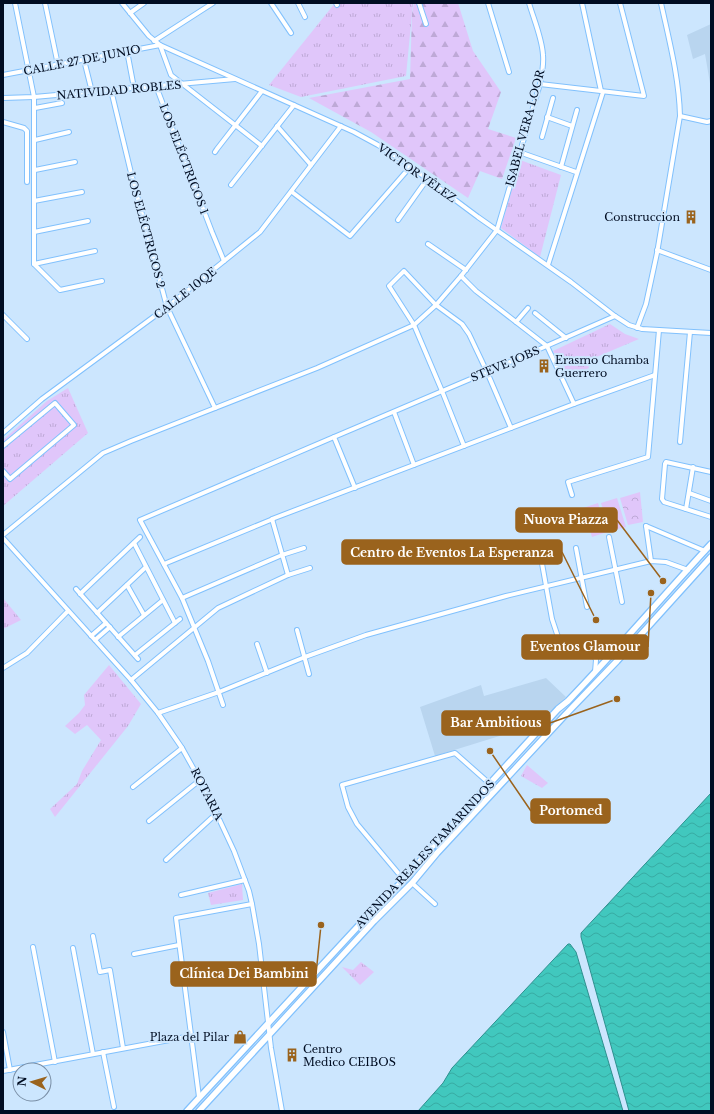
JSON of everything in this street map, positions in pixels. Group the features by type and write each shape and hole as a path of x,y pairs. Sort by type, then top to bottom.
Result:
{"main road":[{"name":"AVENIDA REALES TAMARINDOS","path":"187,1111 368,915 404,880 501,771 558,709 568,701 611,656 711,544"},
{"name":"AVENIDA REALES TAMARINDOS","path":"199,1111 374,921 412,883 437,853 617,661 711,557"},
{"path":"501,771 508,777"},
{"path":"368,915 374,921"}],"street":[{"path":"15,3 35,108 34,264 60,290 102,281"},
{"path":"45,3 58,65"},
{"name":"VICTOR VÉLEZ","path":"122,3 154,41 160,45 341,126 367,139 411,166 470,211 548,265 615,316 637,328 711,333"},
{"path":"130,13 144,3"},
{"path":"154,41 213,3"},
{"path":"271,3 291,33"},
{"path":"298,3 305,16"},
{"path":"419,3 426,24"},
{"path":"488,3 509,72"},
{"name":"ISABEL VERA LOOR","path":"497,230 540,84 543,64 542,47 529,3"},
{"path":"548,265 602,92 582,3"},
{"path":"540,84 644,96 620,3"},
{"path":"637,328 646,304 657,250 680,116 679,95 675,70 661,3"},
{"path":"160,45 171,75 262,146"},
{"name":"CALLE 27 DE JUNIO","path":"3,75 160,45"},
{"path":"127,51 134,88"},
{"path":"84,60 92,92"},
{"name":"NATIVIDAD ROBLES","path":"3,98 34,98 236,79"},
{"name":"LOS ELÉCTRICOS 1","path":"156,86 224,262"},
{"name":"LOS ELÉCTRICOS 2","path":"111,90 132,177 167,307 215,408"},
{"path":"215,152 262,91"},
{"path":"542,137 552,98"},
{"path":"35,108 62,103"},
{"path":"231,185 294,105"},
{"path":"561,167 577,110"},
{"path":"680,116 711,122"},
{"path":"547,117 572,126"},
{"path":"3,122 24,128 27,131 26,182"},
{"path":"277,126 311,165"},
{"name":"CALLE 10QE","path":"3,432 42,399 167,307 260,232 341,126"},
{"path":"35,140 69,132"},
{"path":"519,152 576,172"},
{"path":"34,170 75,162"},
{"path":"292,192 350,236 411,166"},
{"path":"398,220 428,178"},
{"path":"34,201 82,192"},
{"path":"34,232 88,221"},
{"path":"3,535 103,453 317,368 414,325 436,304 461,276 497,230"},
{"path":"428,244 466,270"},
{"path":"657,250 711,270"},
{"path":"34,264 95,251"},
{"path":"464,446 414,325 389,286 404,271 436,304 462,324 487,372 511,428"},
{"path":"461,276 476,291 547,346 574,404"},
{"path":"516,322 528,308"},
{"path":"535,313 566,338"},
{"path":"3,315 28,340"},
{"name":"STEVE JOBS","path":"164,564 140,520 615,316"},
{"path":"572,495 568,482 648,457 659,330"},
{"path":"680,442 690,332"},
{"path":"223,705 182,598 164,564 272,519 574,404 655,375"},
{"path":"3,446 55,402 74,425 10,479 3,471"},
{"path":"394,412 414,465"},
{"path":"334,437 354,488"},
{"path":"711,472 668,461 665,464 663,501 711,517"},
{"path":"686,509 693,467"},
{"path":"689,493 711,501"},
{"path":"272,519 288,575"},
{"path":"652,562 646,526 705,551"},
{"path":"609,536 622,602"},
{"path":"80,594 140,537"},
{"name":"ROTARIA","path":"3,538 131,680 158,713 182,748 217,813 234,851 252,904 259,944 269,1036 282,1111"},
{"path":"134,543 175,623"},
{"path":"182,598 282,555 304,548"},
{"path":"576,548 588,607"},
{"path":"541,558 552,619 560,643 574,643 591,649 627,638"},
{"path":"158,713 219,692 372,633 506,596 652,562 666,562 688,570"},
{"path":"97,613 146,567"},
{"path":"131,680 222,606 288,575 310,568"},
{"path":"127,585 144,615"},
{"path":"76,589 138,659"},
{"path":"118,636 163,600"},
{"path":"3,668 27,653 68,611"},
{"path":"135,655 180,619"},
{"path":"91,636 106,623"},
{"path":"95,640 110,627"},
{"path":"297,630 309,674"},
{"path":"257,644 267,673"},
{"path":"591,649 596,660 595,673"},
{"path":"611,656 617,661"},
{"path":"133,787 182,748"},
{"path":"404,880 356,824 348,807 342,785 455,753 490,784"},
{"path":"149,821 200,780"},
{"path":"166,860 217,813"},
{"path":"181,895 245,880"},
{"path":"412,883 435,904"},
{"path":"199,1097 176,918 252,904"},
{"path":"93,936 100,972 110,970 123,1048"},
{"path":"134,954 179,945"},
{"path":"33,947 55,1062"},
{"path":"73,948 93,1054"},
{"path":"3,1032 10,1070"},
{"path":"3,1071 191,1036"},
{"path":"103,1052 114,1107"}],"shaded area":[{"path":"711,24 711,89 705,54 693,59 687,35"},
{"path":"546,678 566,697 542,723 435,756 420,707 481,685 484,696"}],"green space":[{"path":"335,3 413,3 406,76 301,97 269,85"},
{"path":"414,3 458,3 473,51 501,92 488,129 516,138 502,179 480,171 468,198 371,132 309,98 410,79 412,14"},
{"path":"520,160 561,175 540,257 501,228"},
{"path":"610,324 625,334 639,339 587,361 589,368 565,379 553,351"},
{"path":"68,388 88,433 3,506 3,440 47,401"},
{"path":"640,492 643,522 628,525 620,498"},
{"path":"617,498 626,527 610,531 601,503"},
{"path":"598,503 607,532 592,537 583,508"},
{"path":"3,598 21,620 3,629"},
{"path":"109,665 141,704 128,726 55,817 50,809 77,784 82,771 101,740 87,725 75,734 65,726 85,705 84,695"},
{"path":"527,765 548,783 542,788 521,776"},
{"path":"242,884 243,900 211,905 208,893"},
{"path":"361,962 374,972 360,985 342,967 353,970"}],"water":[{"path":"711,793 711,1111 629,1111 581,933"},
{"path":"568,944 570,944 576,952 623,1111 418,1111 443,1083 452,1068"}],"place":[{"name":"Construccion","path":"691,217"},
{"name":"Erasmo Chamba Guerrero","path":"544,366"},
{"name":"Nuova Piazza","path":"663,581"},
{"name":"Eventos Glamour","path":"651,593"},
{"name":"Centro de Eventos La Esperanza","path":"596,620"},
{"name":"Bar Ambitious","path":"617,699"},
{"name":"Portomed","path":"490,751"},
{"name":"Clínica Dei Bambini","path":"321,925"},
{"name":"Plaza del Pilar","path":"240,1037"},
{"name":"Centro Medico CEIBOS","path":"292,1055"}]}
